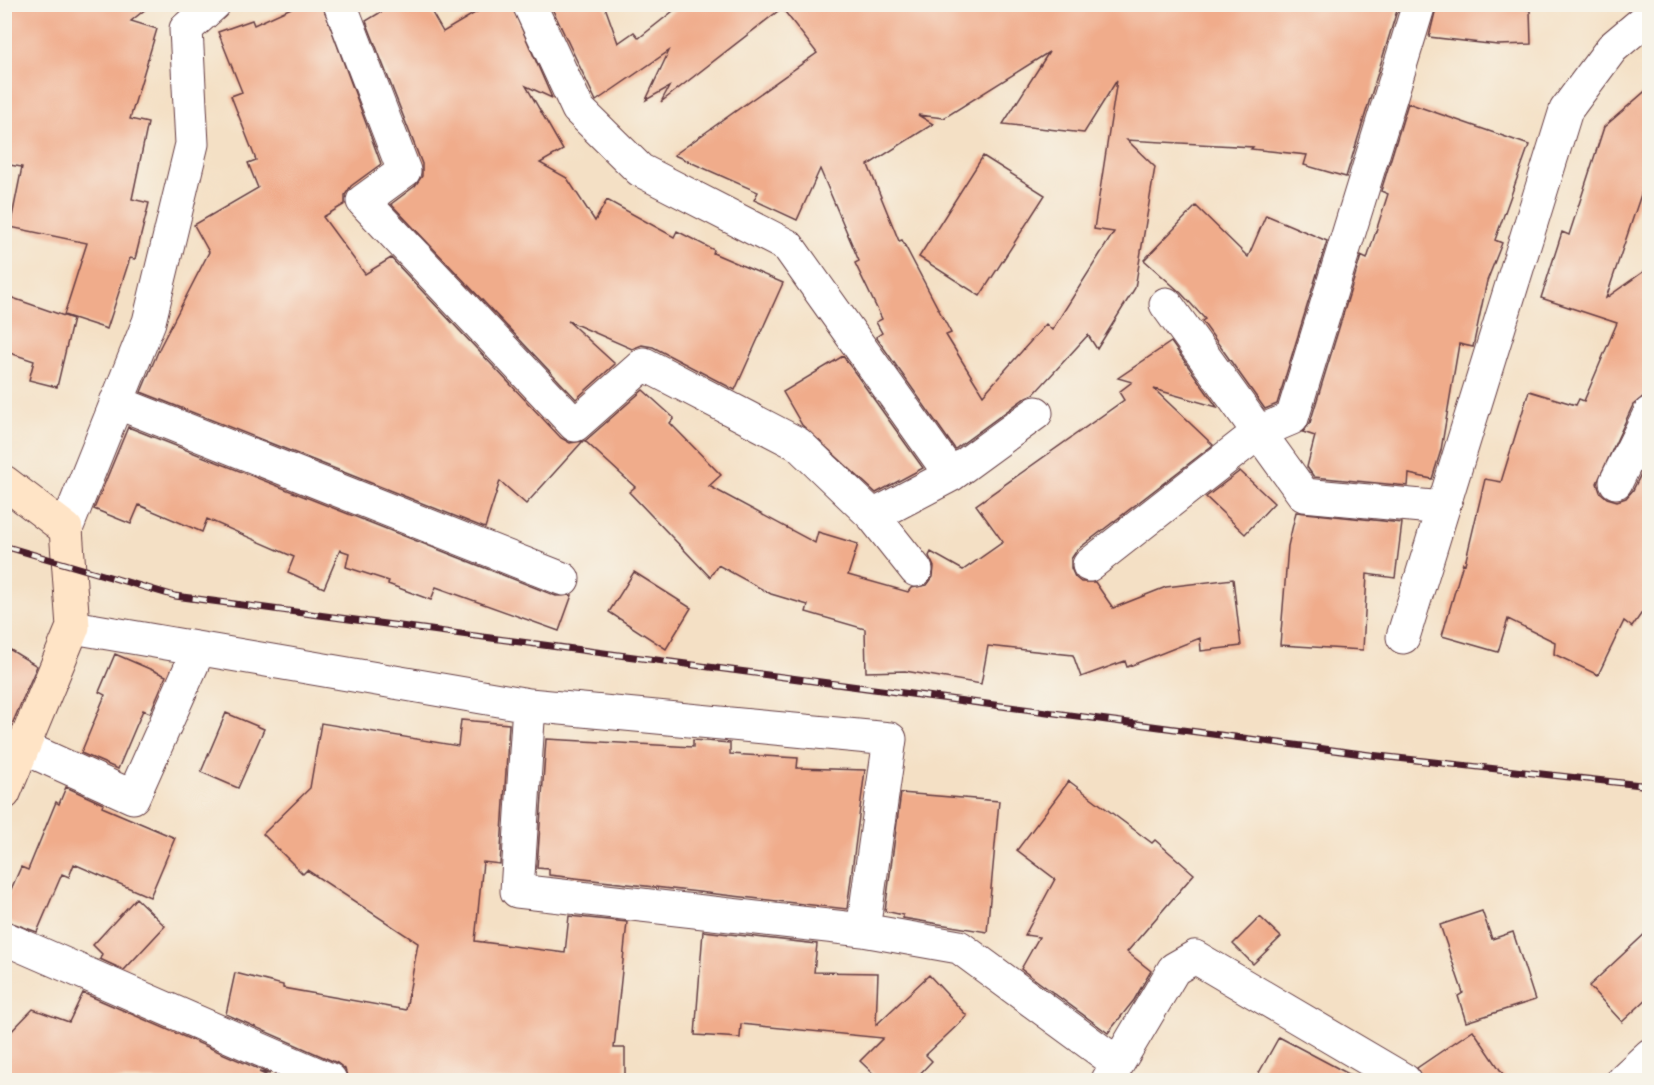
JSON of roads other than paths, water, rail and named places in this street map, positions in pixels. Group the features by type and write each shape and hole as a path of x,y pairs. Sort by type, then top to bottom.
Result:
{"main road":[{"path":"4,482 66,529 73,627 25,748 4,793"}],"street":[{"path":"66,529 149,322 192,144 186,29 214,4"},
{"path":"340,4 404,171 363,201 575,425 644,364 798,444 873,516 916,570"},
{"path":"529,4 578,109 640,171 788,246 951,475"},
{"path":"1089,565 1259,432 1292,418 1419,4"},
{"path":"1403,637 1566,110 1612,48 1650,16"},
{"path":"1166,304 1304,495 1443,508"},
{"path":"116,402 563,579"},
{"path":"873,516 951,475 1036,413"},
{"path":"1616,482 1650,413"},
{"path":"73,627 529,705 890,739 863,930"},
{"path":"25,748 133,797 200,649"},
{"path":"529,705 517,891 863,930 959,947 1113,1072 1174,969 1195,957 1404,1080"},
{"path":"4,938 329,1080"},
{"path":"1623,1080 1650,1055"}],"railway":[{"path":"4,546 175,596 1370,755 1650,786"}]}
